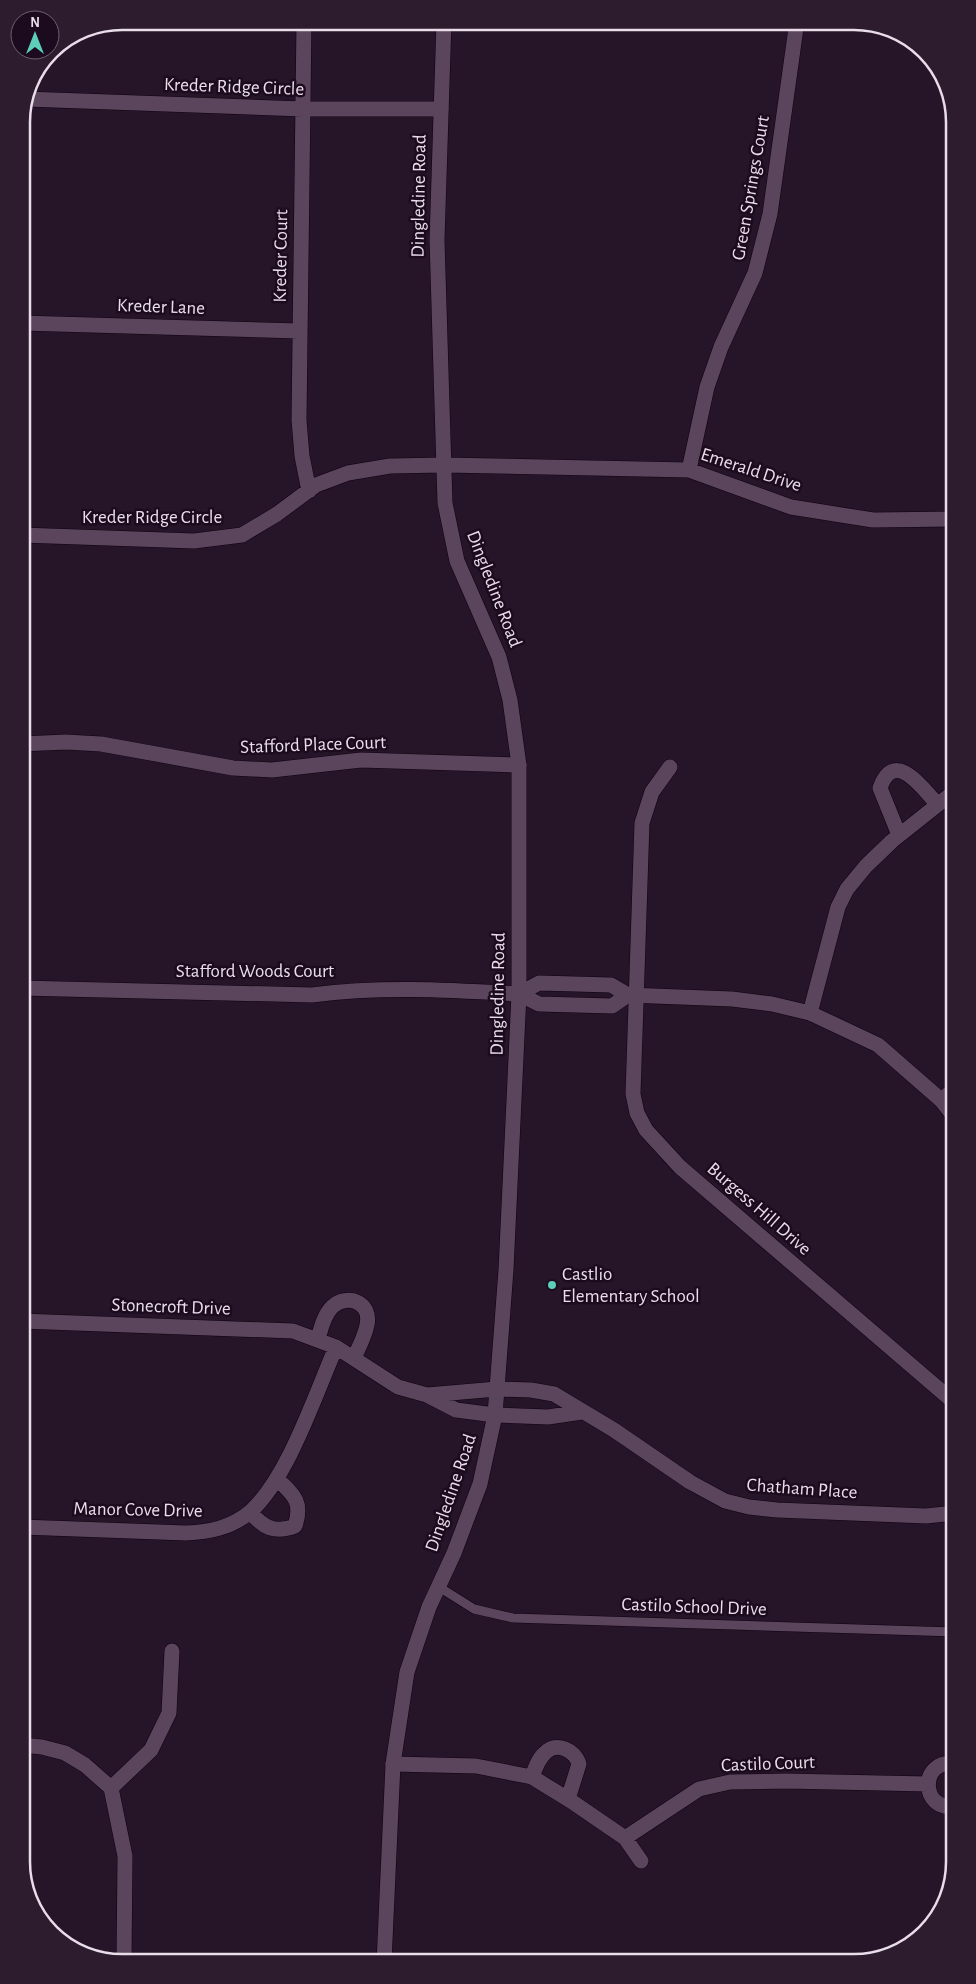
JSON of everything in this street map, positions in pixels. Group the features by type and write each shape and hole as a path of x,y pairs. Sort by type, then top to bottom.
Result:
{"street":[{"name":"Kreder Court","path":"304,30 299,420 302,457 309,490"},
{"name":"Dingledine Road","path":"384,1954 393,1764 407,1672 429,1608 480,1484 495,1415 506,1270 520,994 519,765 510,700 499,657 457,561 452,543 446,503 437,240 444,30"},
{"name":"Green Springs Court","path":"689,470 707,387 721,347 755,273 770,214 796,30"},
{"name":"Kreder Ridge Circle","path":"33,99 303,109 441,109"},
{"name":"Kreder Lane","path":"30,323 300,331"},
{"name":"Kreder Ridge Circle","path":"30,535 194,541 242,535 277,514 316,485 348,473 390,466 444,465"},
{"name":"Emerald Drive","path":"444,465 689,470 791,507 873,520 946,520"},
{"name":"Stafford Place Court","path":"30,744 66,742 102,744 233,768 272,770 361,760 519,765"},
{"name":"Burgess Hill Drive","path":"670,767 652,792 642,823 632,995 633,1094 637,1113 646,1130 680,1168 946,1395"},
{"path":"899,834 880,788 884,776 892,771 899,770 914,778 937,804"},
{"path":"810,1013 838,907 848,889 866,866 899,834 946,798"},
{"path":"520,994 539,983 611,985 632,995 732,999 772,1004 810,1013 878,1045 946,1106"},
{"name":"Stafford Woods Court","path":"30,988 312,995 357,989 405,988 520,994"},
{"path":"520,994 540,1004 612,1006 632,995"},
{"path":"941,1100 946,1096"},
{"path":"318,1339 324,1320 332,1308 344,1299 356,1300 362,1305 367,1314 368,1324 354,1358"},
{"name":"Stonecroft Drive","path":"30,1321 293,1331 336,1347 398,1388 427,1395 456,1410 495,1415"},
{"name":"Manor Cove Drive","path":"30,1527 207,1532 224,1527 250,1512 277,1479 336,1347"},
{"name":"Stonecroft Drive","path":"427,1395 497,1389"},
{"name":"Chatham Place","path":"497,1389 532,1390 554,1394 614,1430 690,1482 725,1501 777,1510 926,1516 946,1514"},
{"path":"495,1415 548,1417 582,1412"},
{"path":"250,1512 266,1528 284,1530 295,1526 299,1513 297,1502 277,1479"},
{"path":"111,1788 151,1750 169,1713 172,1651"},
{"path":"30,1745 42,1746 65,1753 85,1764 111,1788 125,1856 124,1954"},
{"path":"532,1778 542,1756 547,1751 564,1748 573,1753 579,1764 568,1799"},
{"path":"946,1763 933,1770 928,1784 931,1796 936,1802 946,1806"},
{"path":"393,1764 476,1766 532,1778 568,1799 625,1838 641,1861"},
{"name":"Castilo Court","path":"625,1838 699,1789 730,1782 786,1781 928,1784"}],"lane":[{"name":"Castilo School Drive","path":"438,1587 474,1609 513,1618 946,1632"}],"place":[{"name":"Castlio Elementary School","path":"552,1285"}]}
